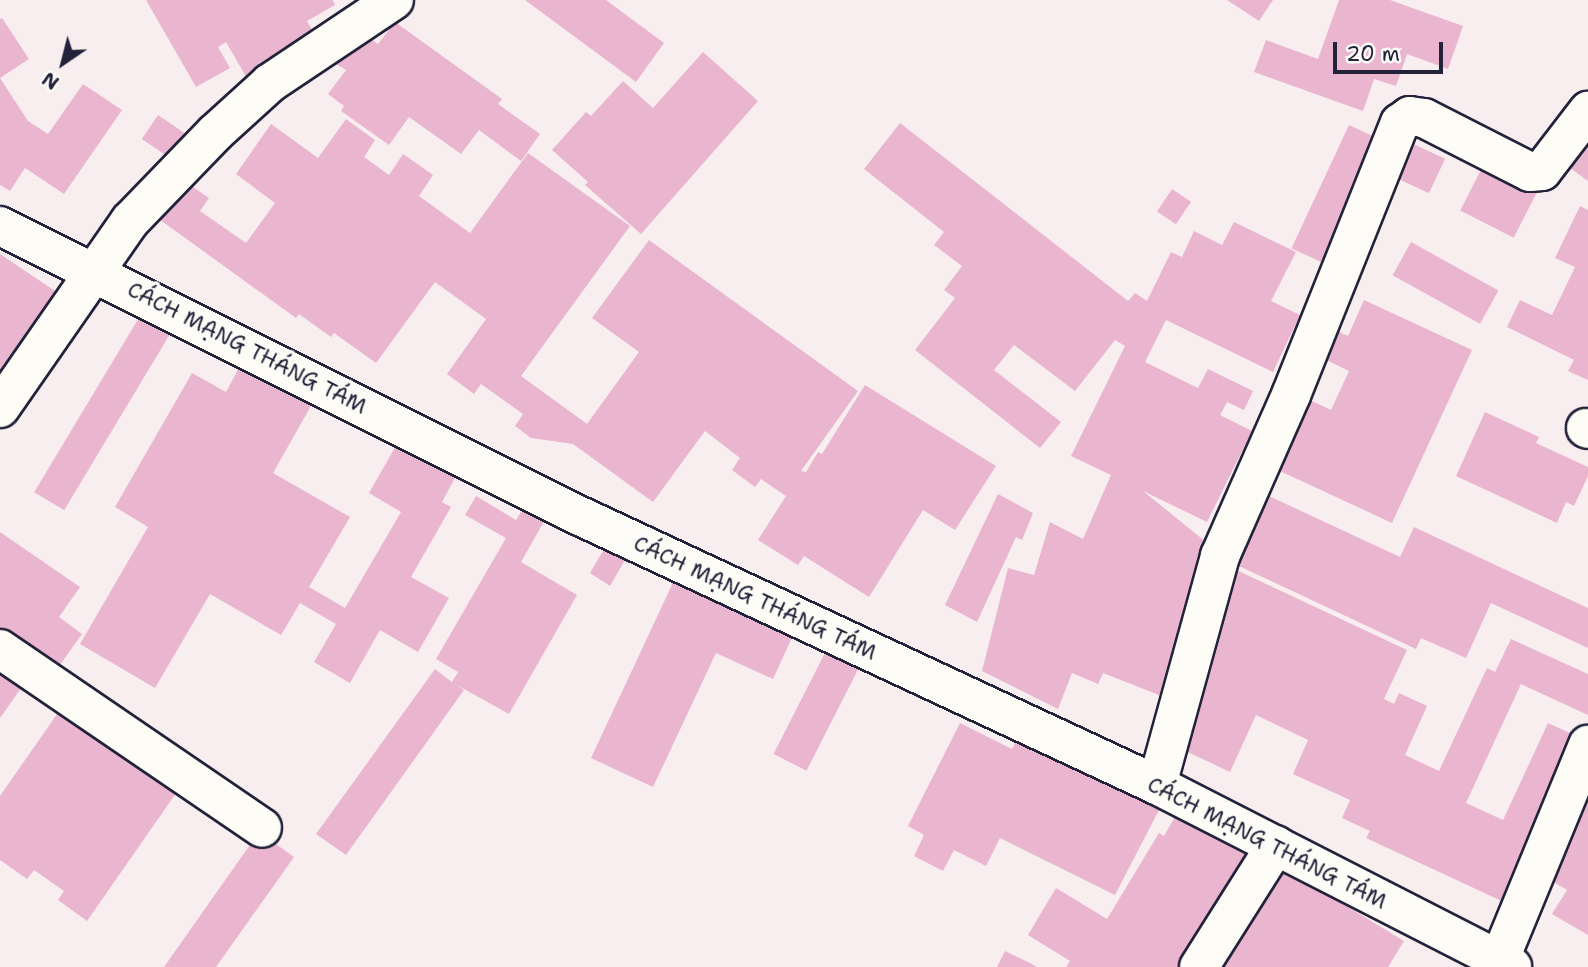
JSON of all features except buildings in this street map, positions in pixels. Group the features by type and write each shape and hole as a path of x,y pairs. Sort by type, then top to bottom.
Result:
{"street":[{"path":"0,408 130,221 215,133 270,83 394,0"},
{"path":"1157,785 1220,556 1291,395 1400,123 1410,116 1424,118 1530,172 1542,171 1588,111"},
{"name":"CÁCH MẠNG THÁNG TÁM","path":"0,226 94,270 580,516 1157,785 1505,964"},
{"path":"0,649 262,828"},
{"path":"1505,964 1588,745"},
{"path":"1199,967 1276,845"}]}
